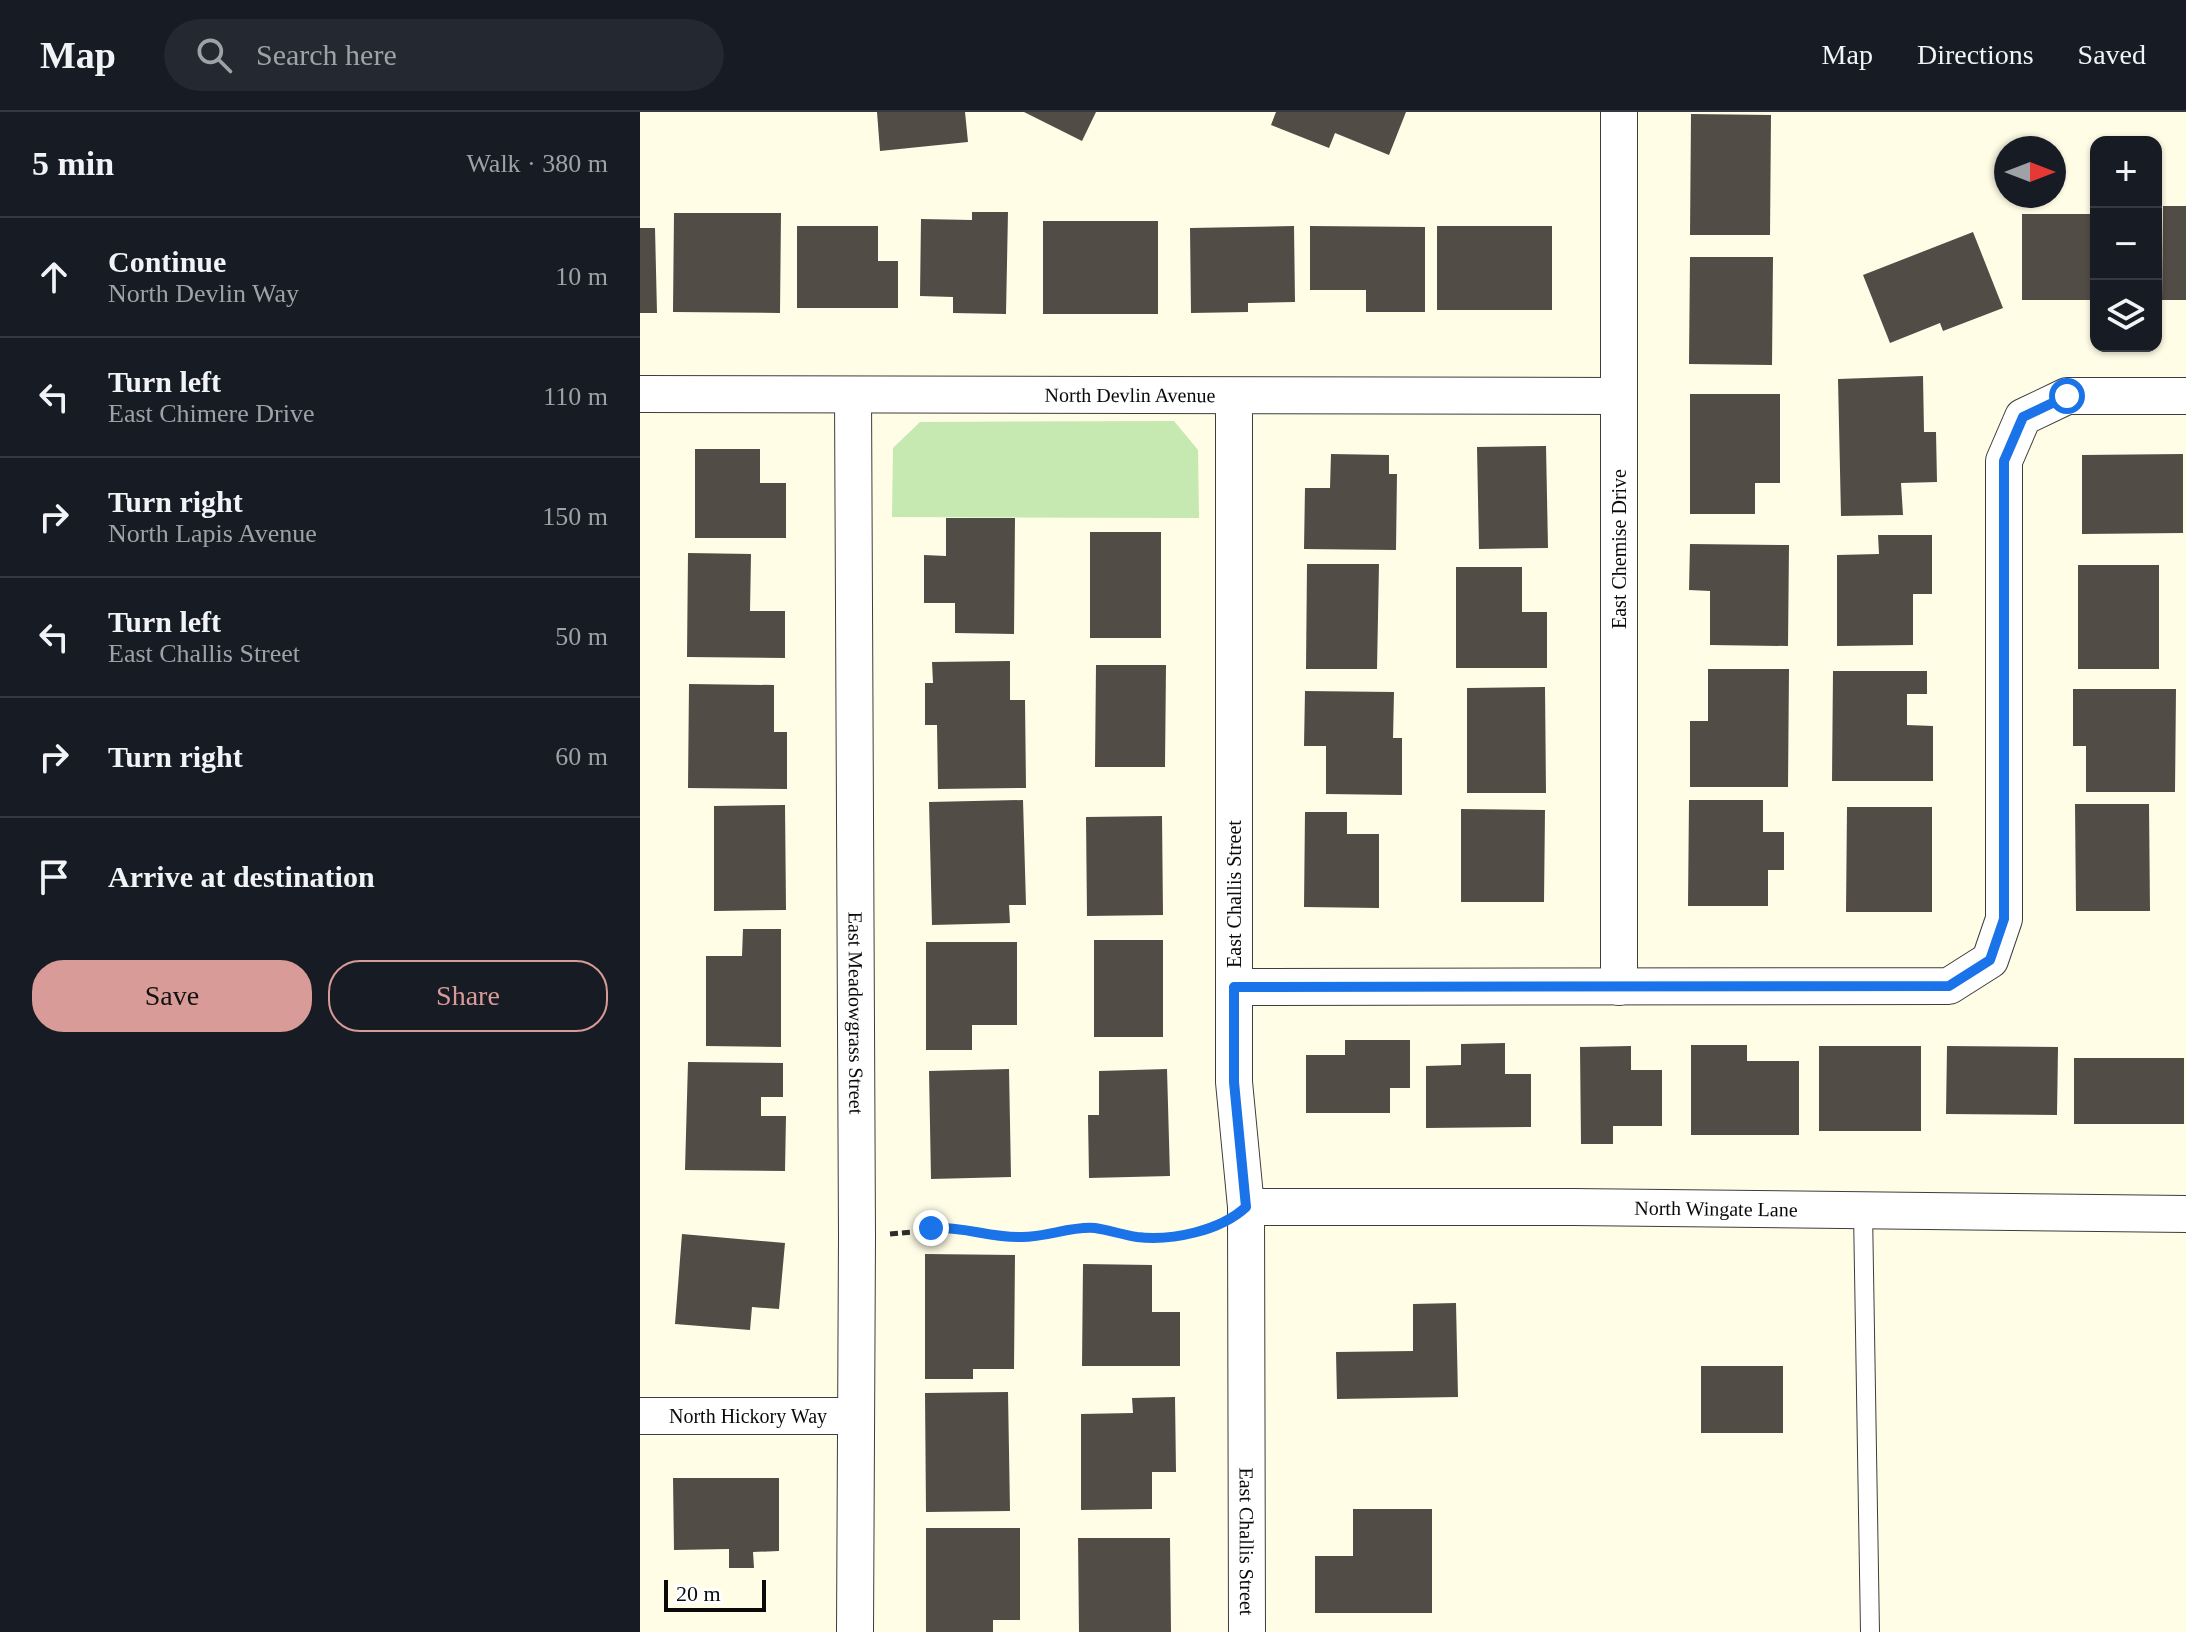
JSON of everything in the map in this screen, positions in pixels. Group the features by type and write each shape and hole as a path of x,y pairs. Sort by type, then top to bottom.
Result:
{"street":[{"name":"East Chemise Drive","path":"1619,112 1619,987"},
{"name":"North Devlin Avenue","path":"640,394 1619,396"},
{"name":"East Meadowgrass Street","path":"853,395 857,1237 855,1632"},
{"name":"East Challis Street","path":"1234,396 1234,1082 1246,1207 1247,1632"},
{"path":"1234,987 1949,986 1990,960 2004,919 2004,461 2023,417 2067,396 2186,396"},
{"name":"North Wingate Lane","path":"1246,1207 1573,1207 2186,1214"},
{"name":"North Hickory Way","path":"640,1416 855,1416"}],"lane":[{"path":"1863,1211 1870,1632"}],"path":[{"path":"857,1237 956,1228 1003,1237 1051,1235 1097,1228 1155,1238 1174,1237 1222,1223 1246,1207"}],"green space":[{"path":"1174,421 1198,450 1199,518 892,517 893,448 920,422"}],"building":[{"path":"877,112 965,112 968,142 880,151"},
{"path":"1024,112 1096,112 1082,141"},
{"path":"1276,112 1406,112 1389,155 1335,133 1329,148 1271,125"},
{"path":"1691,114 1771,115 1770,235 1690,235"},
{"path":"2163,206 2186,206 2186,300 2162,300"},
{"path":"972,212 1008,212 1006,314 953,313 953,297 920,296 921,219 972,220"},
{"path":"674,213 781,213 780,313 673,312"},
{"path":"2022,214 2090,214 2090,300 2022,300"},
{"path":"1043,221 1158,221 1158,314 1043,314"},
{"path":"797,226 878,226 878,261 898,261 898,308 797,308"},
{"path":"1294,226 1295,302 1248,303 1248,312 1191,313 1190,228"},
{"path":"1310,226 1425,227 1425,312 1366,312 1366,290 1310,290"},
{"path":"1437,226 1552,226 1552,310 1437,310"},
{"path":"640,228 655,228 657,313 640,313"},
{"path":"1973,232 2003,308 1943,331 1940,323 1890,343 1863,275"},
{"path":"1690,257 1773,257 1772,365 1689,364"},
{"path":"1923,376 1924,432 1936,432 1937,482 1901,483 1903,515 1841,516 1838,379"},
{"path":"1690,394 1780,394 1780,483 1755,483 1755,514 1690,514"},
{"path":"1546,446 1548,548 1479,549 1477,447"},
{"path":"695,449 760,449 760,483 786,483 786,538 695,538"},
{"path":"1331,454 1389,455 1389,474 1397,474 1396,550 1304,549 1305,488 1330,488"},
{"path":"2183,454 2183,533 2082,534 2082,455"},
{"path":"946,518 1015,518 1014,634 955,633 955,603 924,603 924,555 946,556"},
{"path":"1090,532 1161,532 1161,638 1090,638"},
{"path":"1878,535 1932,535 1932,594 1913,594 1913,645 1837,646 1837,555 1879,554"},
{"path":"1690,544 1789,545 1788,646 1710,645 1710,591 1689,590"},
{"path":"688,553 751,554 750,611 785,611 785,658 687,657"},
{"path":"1307,564 1379,564 1377,669 1306,669"},
{"path":"2078,565 2159,565 2159,669 2078,669"},
{"path":"1456,567 1522,567 1522,612 1547,612 1547,668 1456,668"},
{"path":"1010,661 1010,700 1025,700 1026,788 938,789 937,725 925,725 925,683 933,683 932,662"},
{"path":"1096,665 1166,665 1165,767 1095,767"},
{"path":"1708,669 1789,669 1788,787 1690,787 1690,721 1708,721"},
{"path":"1833,671 1927,671 1927,694 1907,694 1907,725 1933,726 1933,781 1832,781"},
{"path":"689,684 774,685 774,732 787,732 787,789 688,788"},
{"path":"1545,687 1546,793 1467,793 1467,688"},
{"path":"2073,689 2176,689 2175,792 2086,792 2086,746 2073,746"},
{"path":"1305,691 1394,692 1393,738 1402,738 1402,795 1326,794 1326,746 1304,746"},
{"path":"1023,800 1026,905 1009,905 1010,923 932,925 929,802"},
{"path":"1689,800 1763,800 1763,832 1784,832 1784,870 1768,870 1768,906 1688,906"},
{"path":"2075,804 2149,804 2150,911 2076,911"},
{"path":"785,805 786,910 714,911 714,806"},
{"path":"1847,807 1932,807 1932,912 1846,912"},
{"path":"1461,809 1545,810 1544,902 1461,902"},
{"path":"1305,812 1347,812 1347,834 1379,834 1379,908 1304,907"},
{"path":"1162,816 1163,915 1087,916 1086,817"},
{"path":"743,929 781,929 781,1047 706,1046 706,956 742,956"},
{"path":"1094,940 1163,940 1163,1037 1094,1037"},
{"path":"926,942 1017,942 1017,1025 972,1025 972,1050 926,1050"},
{"path":"1345,1040 1410,1040 1410,1088 1390,1088 1390,1113 1306,1113 1306,1055 1345,1055"},
{"path":"1505,1043 1505,1074 1531,1074 1531,1127 1426,1128 1426,1066 1461,1065 1461,1044"},
{"path":"1691,1045 1747,1045 1747,1061 1799,1061 1799,1135 1691,1135"},
{"path":"1631,1046 1631,1070 1662,1070 1662,1126 1613,1126 1613,1144 1581,1144 1580,1047"},
{"path":"1819,1046 1921,1046 1921,1131 1819,1131"},
{"path":"1947,1046 2058,1047 2057,1115 1946,1114"},
{"path":"2074,1058 2184,1058 2184,1124 2074,1124"},
{"path":"688,1062 783,1063 783,1097 761,1097 761,1116 786,1116 785,1171 685,1170"},
{"path":"1009,1069 1011,1177 931,1179 929,1071"},
{"path":"1167,1069 1170,1176 1089,1178 1088,1115 1099,1115 1099,1071"},
{"path":"682,1234 785,1243 779,1309 752,1307 750,1330 675,1324"},
{"path":"925,1254 1015,1255 1014,1369 973,1369 973,1379 925,1379"},
{"path":"1083,1264 1152,1265 1152,1312 1180,1312 1180,1366 1082,1366"},
{"path":"1456,1303 1458,1397 1337,1399 1336,1352 1413,1351 1413,1304"},
{"path":"1701,1366 1783,1366 1783,1433 1701,1433"},
{"path":"1008,1392 1010,1511 926,1512 925,1393"},
{"path":"1175,1397 1176,1472 1152,1472 1152,1509 1081,1510 1081,1414 1133,1413 1132,1398"},
{"path":"673,1478 779,1478 779,1551 753,1552 754,1568 729,1568 729,1549 674,1550"},
{"path":"1353,1509 1432,1509 1432,1613 1315,1613 1315,1556 1353,1556"},
{"path":"926,1528 1020,1528 1020,1620 993,1620 993,1632 926,1632"},
{"path":"1078,1538 1170,1538 1171,1632 1079,1632"}],"route":[{"path":"931,1228 956,1228 1003,1237 1024,1237 1097,1228 1135,1237 1155,1238 1174,1237 1235,1217 1246,1207 1234,1082 1234,987 1949,986 1990,960 2004,919 2004,461 2023,417 2067,396"}]}
